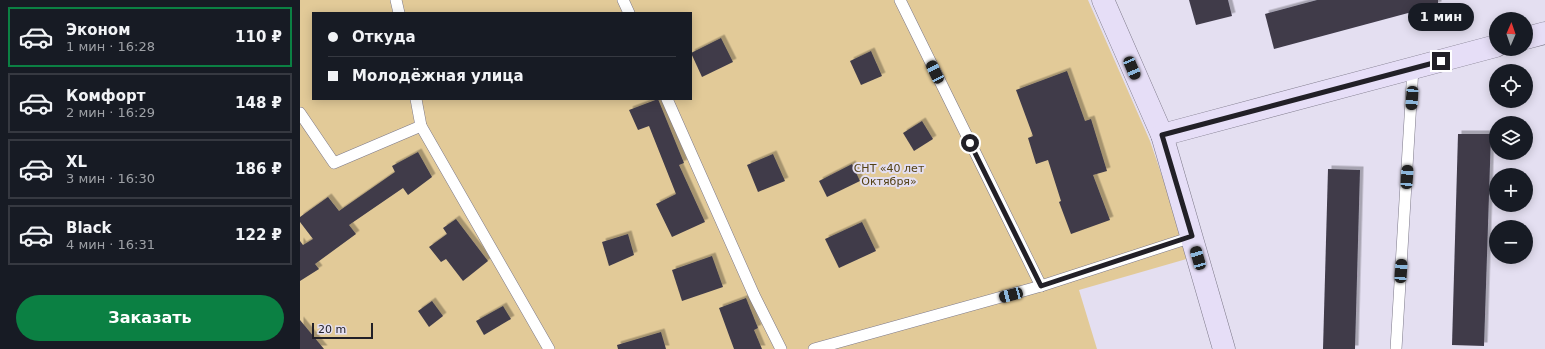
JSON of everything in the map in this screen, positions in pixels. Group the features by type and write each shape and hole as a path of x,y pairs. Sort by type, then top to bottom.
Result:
{"street":[{"path":"1103,0 1162,135 1224,349"},
{"path":"1533,36 1545,33"},
{"path":"1162,135 1489,48"}],"lane":[{"path":"396,0 399,12"},
{"path":"623,0 629,12"},
{"path":"900,0 1041,286"},
{"path":"1396,349 1413,68"},
{"path":"416,100 421,126 549,349"},
{"path":"667,100 754,296 781,349"},
{"path":"300,113 334,163 421,126"},
{"path":"814,349 1041,286 1192,236"}],"green space":[{"name":"СНТ «40 лет Октября»","path":"300,0 1088,0 1150,141 1190,258 1079,290 1097,349 300,349"}],"building":[{"path":"1189,0 1228,0 1232,16 1196,25"},
{"path":"1317,0 1438,0 1438,5 1274,49 1265,14"},
{"path":"721,38 733,62 702,77 692,52"},
{"path":"871,51 882,76 861,85 850,61"},
{"path":"1067,71 1085,121 1091,119 1107,171 1093,175 1110,220 1071,234 1059,202 1061,201 1048,160 1036,164 1028,138 1033,136 1016,90"},
{"path":"658,100 684,163 679,165 705,222 672,237 656,204 676,194 649,126 638,130 629,110"},
{"path":"922,121 933,139 914,151 903,133"},
{"path":"1458,134 1489,134 1490,160 1484,346 1452,345"},
{"path":"418,152 432,177 408,195 403,188 349,225 356,234 315,264 319,269 300,281 300,241 303,245 313,239 300,222 300,217 328,197 339,211 395,172 392,166"},
{"path":"773,154 785,181 758,192 747,165"},
{"path":"852,164 860,181 827,197 819,181"},
{"path":"1328,169 1360,170 1355,349 1323,349"},
{"path":"456,219 488,261 463,281 446,259 441,262 429,247 447,234 443,228"},
{"path":"862,222 876,251 839,268 825,239"},
{"path":"628,234 634,255 609,266 602,242"},
{"path":"712,256 723,287 682,301 672,270"},
{"path":"746,298 758,328 754,330 762,349 734,349 719,308"},
{"path":"432,301 443,316 429,327 418,311"},
{"path":"503,306 511,319 484,335 476,321"},
{"path":"300,320 324,349 300,349"},
{"path":"661,332 666,349 618,349 617,345"}],"route":[{"path":"970,143 1041,286 1192,236 1162,135 1441,61"}]}
